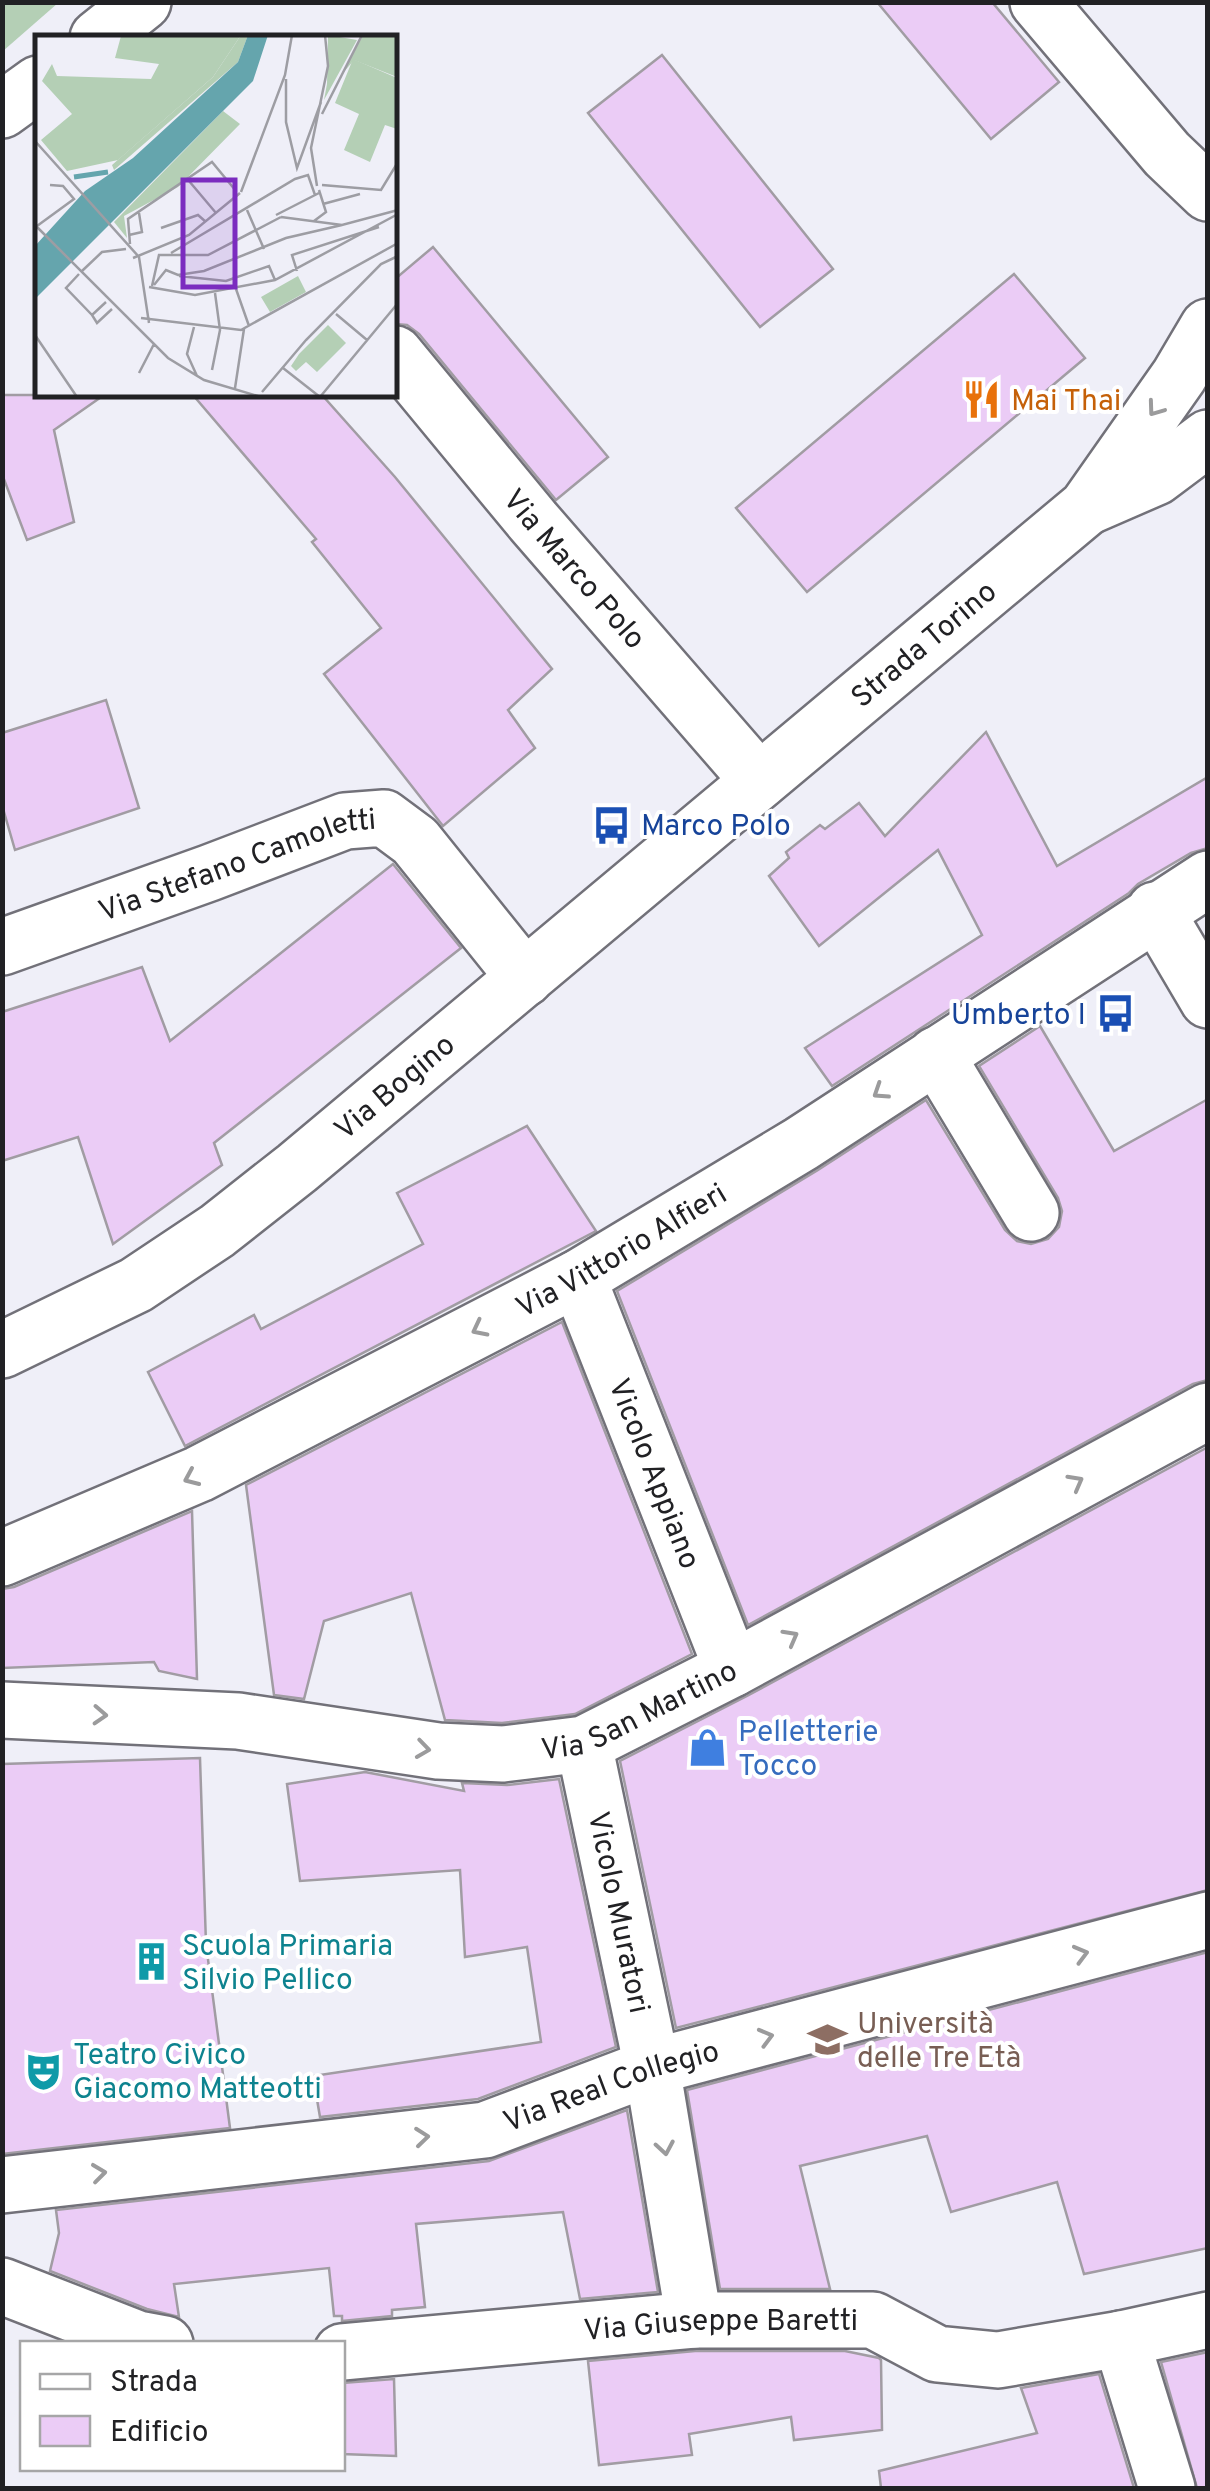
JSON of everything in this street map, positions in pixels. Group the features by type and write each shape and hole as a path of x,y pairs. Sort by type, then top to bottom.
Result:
{"street":[{"path":"1038,2 1168,154 1208,193"},
{"path":"2,110 35,86"},
{"path":"1168,154 1186,206 1208,231"},
{"name":"Strada Torino","path":"758,781 1087,507 1179,376 1208,326"},
{"name":"Via Marco Polo","path":"398,358 758,781"},
{"name":"Strada Torino","path":"1087,507 1156,477 1208,438"},
{"name":"Via Bogino","path":"2,1350 136,1285 216,1232 298,1168 758,781"},
{"name":"Via Stefano Camoletti","path":"2,947 345,821 384,818 415,840 525,978"},
{"name":"Via Vittorio Alfieri","path":"2,1558 199,1474 578,1278 801,1144 1208,879"},
{"path":"1156,910 1208,1000"},
{"path":"936,1055 1031,1212"},
{"name":"Vicolo Appiano","path":"578,1278 732,1670"},
{"name":"Via San Martino","path":"2,1710 238,1721 438,1751 502,1754 584,1744 732,1670 1208,1411"},
{"name":"Vicolo Muratori","path":"584,1744 652,2067 694,2320"},
{"name":"Via Real Collegio","path":"2,2185 484,2130 652,2067 1208,1920"},
{"path":"2,2286 149,2341"},
{"name":"Via Giuseppe Baretti","path":"345,2352 694,2320 873,2320 937,2354 998,2360 1208,2320"},
{"path":"1121,2339 1166,2488"}],"green space":[{"path":"3,2 58,2 58,3 3,51"}],"building":[{"path":"877,2 992,2 1059,82 991,139"},
{"path":"662,55 833,269 760,327 588,113"},
{"path":"433,247 608,457 556,500 419,334 407,325 398,324 398,276"},
{"path":"1014,274 1085,358 807,592 736,508"},
{"path":"2,395 100,398 54,430 74,522 27,540 2,474"},
{"path":"196,398 325,398 395,477 552,669 508,710 535,748 443,826 324,674 381,628 312,542 316,539"},
{"path":"106,700 139,808 15,850 2,805 2,733"},
{"path":"986,732 1057,866 1208,777 1208,848 1191,853 1138,884 832,1086 805,1048 982,935 938,850 819,946 769,876 789,858 786,852 820,825 825,829 859,803 885,836"},
{"path":"393,864 461,948 214,1143 222,1165 113,1244 78,1137 2,1161 2,1012 142,967 170,1041"},
{"path":"1040,1026 1114,1151 1208,1099 1208,1380 1193,1384 748,1625 617,1291 926,1100 1005,1230 1017,1241 1031,1244 1048,1239 1059,1227 1062,1211 1058,1198 979,1066"},
{"path":"527,1126 596,1231 185,1446 148,1372 254,1315 261,1329 423,1244 397,1193"},
{"path":"562,1322 692,1654 575,1714 502,1723 445,1720 411,1593 324,1621 304,1699 274,1695 246,1485"},
{"path":"1208,1447 1208,1890 676,2028 620,1761"},
{"path":"192,1511 197,1679 159,1671 154,1662 2,1668 2,1589"},
{"name":"Scuola Primaria Silvio Pellico","path":"200,1758 206,1944 230,2128 2,2154 2,1764"},
{"path":"365,1772 464,1791 462,1783 507,1785 559,1779 616,2047 478,2099 320,2117 313,2076 541,2042 527,1947 465,1957 460,1870 300,1881 287,1784"},
{"path":"1208,1952 1208,2248 1084,2274 1057,2182 951,2212 927,2136 800,2166 830,2289 720,2289 687,2090"},
{"path":"627,2110 658,2292 580,2299 563,2212 416,2224 425,2307 392,2310 392,2316 342,2321 342,2316 334,2316 329,2268 174,2284 179,2317 147,2309 50,2271 59,2233 56,2210 489,2161"},
{"path":"695,2351 845,2351 879,2358 882,2430 794,2440 791,2417 689,2434 692,2455 599,2465 588,2361"},
{"path":"1208,2352 1208,2488 1197,2488 1161,2362"},
{"path":"1099,2374 1134,2488 881,2488 879,2471 1037,2433 1021,2388"},
{"path":"394,2379 396,2456 345,2454 345,2383"}],"place":[{"name":"Mai Thai","path":"981,400"},
{"name":"Marco Polo","path":"611,825"},
{"name":"Umberto I","path":"1116,1014"},
{"name":"Pelletterie Tocco","path":"708,1748"},
{"name":"Scuola Primaria Silvio Pellico","path":"152,1962"},
{"name":"Università delle Tre Età","path":"827,2040"},
{"name":"Teatro Civico Giacomo Matteotti","path":"43,2071"}]}
